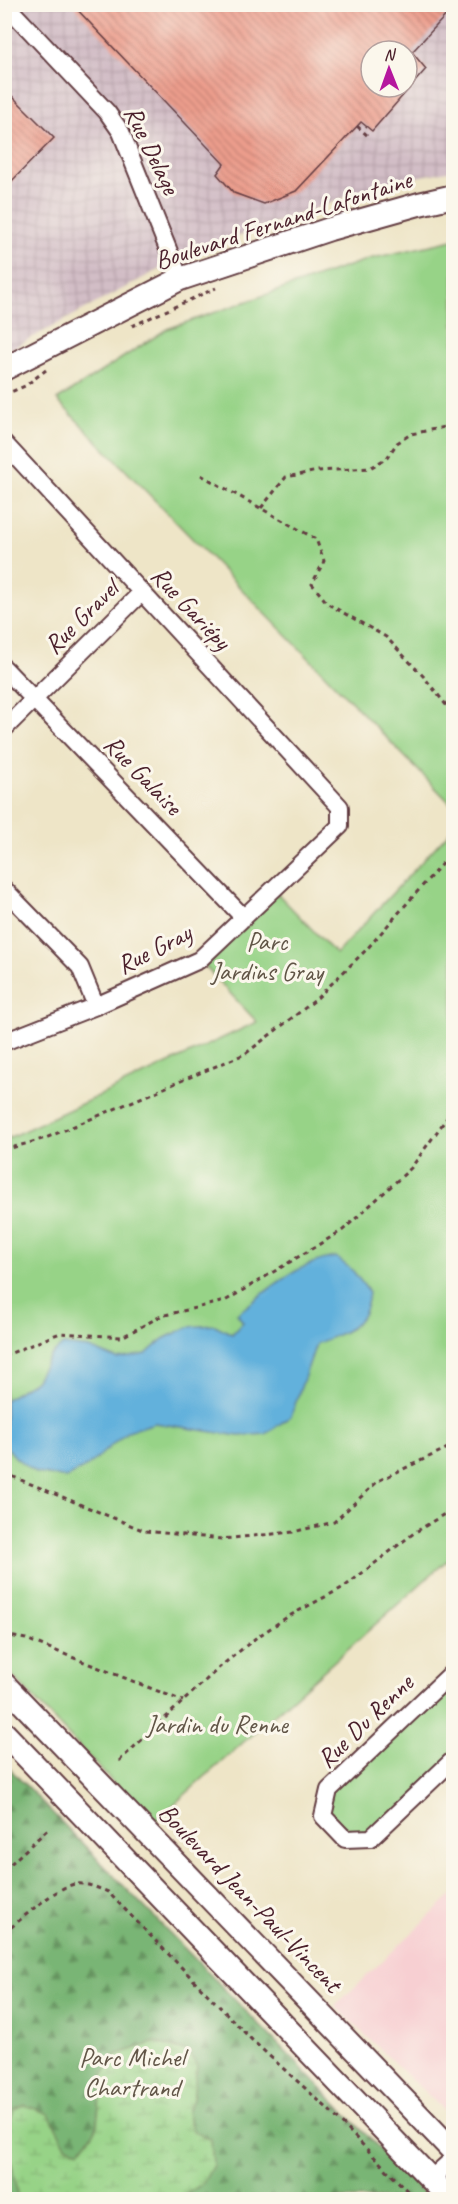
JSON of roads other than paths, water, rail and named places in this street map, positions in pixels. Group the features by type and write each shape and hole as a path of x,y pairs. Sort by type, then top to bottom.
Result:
{"street":[{"name":"Rue Delage","path":"4,4 107,112 121,132 180,279"},
{"name":"Boulevard Fernand-Lafontaine","path":"4,369 180,279 330,229 453,196"},
{"name":"Rue Gariépy","path":"4,443 340,807"},
{"name":"Rue Gravel","path":"4,729 142,592"},
{"name":"Rue Galaise","path":"4,668 244,918"},
{"name":"Rue Gray","path":"4,1042 96,1006 199,960 340,826 340,807"},
{"path":"4,888 80,967 96,1006"},
{"name":"Rue Du Renne","path":"452,1676 329,1791 323,1816 345,1839 371,1838 453,1759"},
{"name":"Boulevard Jean-Paul-Vincent","path":"4,1684 453,2152"},
{"path":"4,1733 450,2199"},
{"path":"431,2179 453,2158"}],"water":[{"path":"336,1257 353,1271 369,1292 364,1314 345,1332 316,1344 291,1416 266,1434 239,1436 155,1423 128,1431 88,1466 66,1478 36,1473 16,1458 5,1445 5,1400 35,1381 50,1356 63,1345 89,1348 117,1359 146,1354 163,1339 188,1327 215,1325 232,1334 243,1322 237,1314 271,1287 308,1265"}],"park label":[{"name":"Parc Jardins Gray","path":"267,956"},
{"name":"Jardin du Renne","path":"217,1724"},
{"name":"Parc Michel Chartrand","path":"132,2072"}]}
